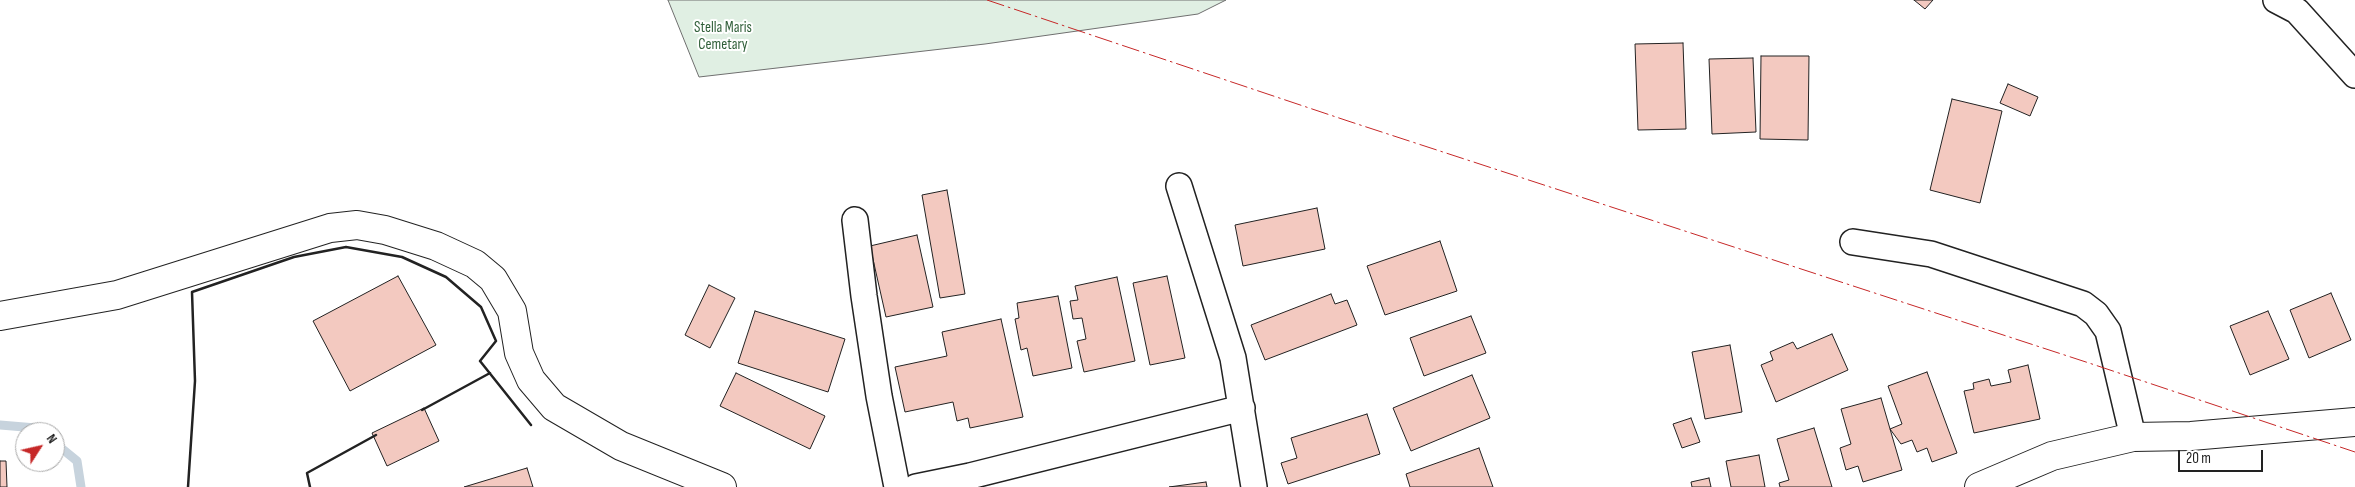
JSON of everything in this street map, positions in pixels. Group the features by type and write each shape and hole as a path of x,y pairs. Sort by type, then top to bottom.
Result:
{"street":[{"path":"2276,0 2297,11 2355,75"},
{"path":"1179,186 1233,358 1254,487"},
{"path":"855,220 878,387 897,487"},
{"path":"0,316 118,295 330,228 357,225 385,230 436,246 475,264 492,279 512,311 519,353 531,380 554,407 621,446 722,487"},
{"path":"1853,242 1931,254 2083,304 2096,314 2108,331 2133,437"},
{"path":"916,487 970,476 1242,408"},
{"path":"1979,487 2052,456 2133,437 2192,436 2355,422"}],"green space":[{"name":"Stella Maris Cemetary","path":"668,0 1226,0 1198,14 985,44 699,77"}],"building":[{"path":"1914,0 1933,0 1925,9"},
{"path":"1683,43 1686,129 1638,130 1635,44"},
{"path":"1761,56 1809,56 1808,140 1760,139"},
{"path":"1753,58 1756,132 1712,134 1709,59"},
{"path":"2008,84 2038,97 2030,116 2000,103"},
{"path":"1952,99 2002,111 1980,203 1930,190"},
{"path":"947,190 965,294 940,298 922,195"},
{"path":"1317,208 1325,249 1243,266 1235,225"},
{"path":"917,235 933,307 886,317 870,246"},
{"path":"1440,241 1457,291 1385,315 1367,266"},
{"path":"398,276 436,345 350,391 313,321"},
{"path":"1167,276 1185,358 1150,365 1133,283"},
{"path":"1117,277 1135,361 1084,372 1077,341 1086,339 1082,318 1073,319 1070,301 1078,300 1075,286"},
{"path":"709,285 735,298 710,348 685,335"},
{"path":"2331,293 2351,340 2309,358 2290,310"},
{"path":"1331,294 1335,304 1347,300 1357,325 1265,360 1251,325"},
{"path":"1058,296 1072,368 1033,376 1027,348 1021,350 1015,319 1019,318 1017,303"},
{"path":"755,311 845,339 828,392 738,363"},
{"path":"2268,311 2289,359 2250,375 2230,326"},
{"path":"1471,316 1486,353 1424,376 1410,338"},
{"path":"1001,319 1023,417 970,428 968,418 957,421 953,402 905,412 895,367 947,356 942,332"},
{"path":"1832,334 1848,370 1776,402 1761,365 1773,360 1770,352 1793,342 1797,349"},
{"path":"1730,345 1742,412 1705,419 1692,352"},
{"path":"2028,365 2040,419 1974,433 1964,391 1974,389 1973,383 1989,379 1991,386 2011,382 2008,370"},
{"path":"1927,372 1957,453 1932,462 1927,448 1917,452 1912,440 1901,444 1890,429 1902,424 1888,386"},
{"path":"736,373 825,416 810,449 720,406"},
{"path":"1472,375 1490,418 1411,451 1393,408"},
{"path":"1881,398 1902,470 1863,482 1858,466 1846,470 1840,448 1851,444 1841,409"},
{"path":"424,408 439,441 387,466 372,433"},
{"path":"1367,414 1380,454 1288,484 1281,463 1297,458 1291,438"},
{"path":"1691,418 1700,442 1682,448 1673,424"},
{"path":"1814,428 1832,487 1780,487 1779,483 1789,480 1777,439"},
{"path":"1479,448 1493,487 1410,487 1406,474"},
{"path":"1759,455 1765,487 1731,487 1726,461"},
{"path":"0,461 6,461 7,487 0,487"},
{"path":"527,468 533,487 464,487"},
{"path":"1709,478 1711,487 1692,487 1691,482"},
{"path":"1206,482 1207,487 1169,487"}],"waterway":[{"path":"0,425 15,426"},
{"path":"65,451 77,461 81,487"}],"wall":[{"path":"188,487 195,381 192,292 294,257 346,247 402,257 446,277 481,307 496,341 480,361 531,425"},
{"path":"422,410 490,373"},
{"path":"310,487 307,473 376,435"}],"power":[{"path":"987,0 1348,121 2355,452"}]}
